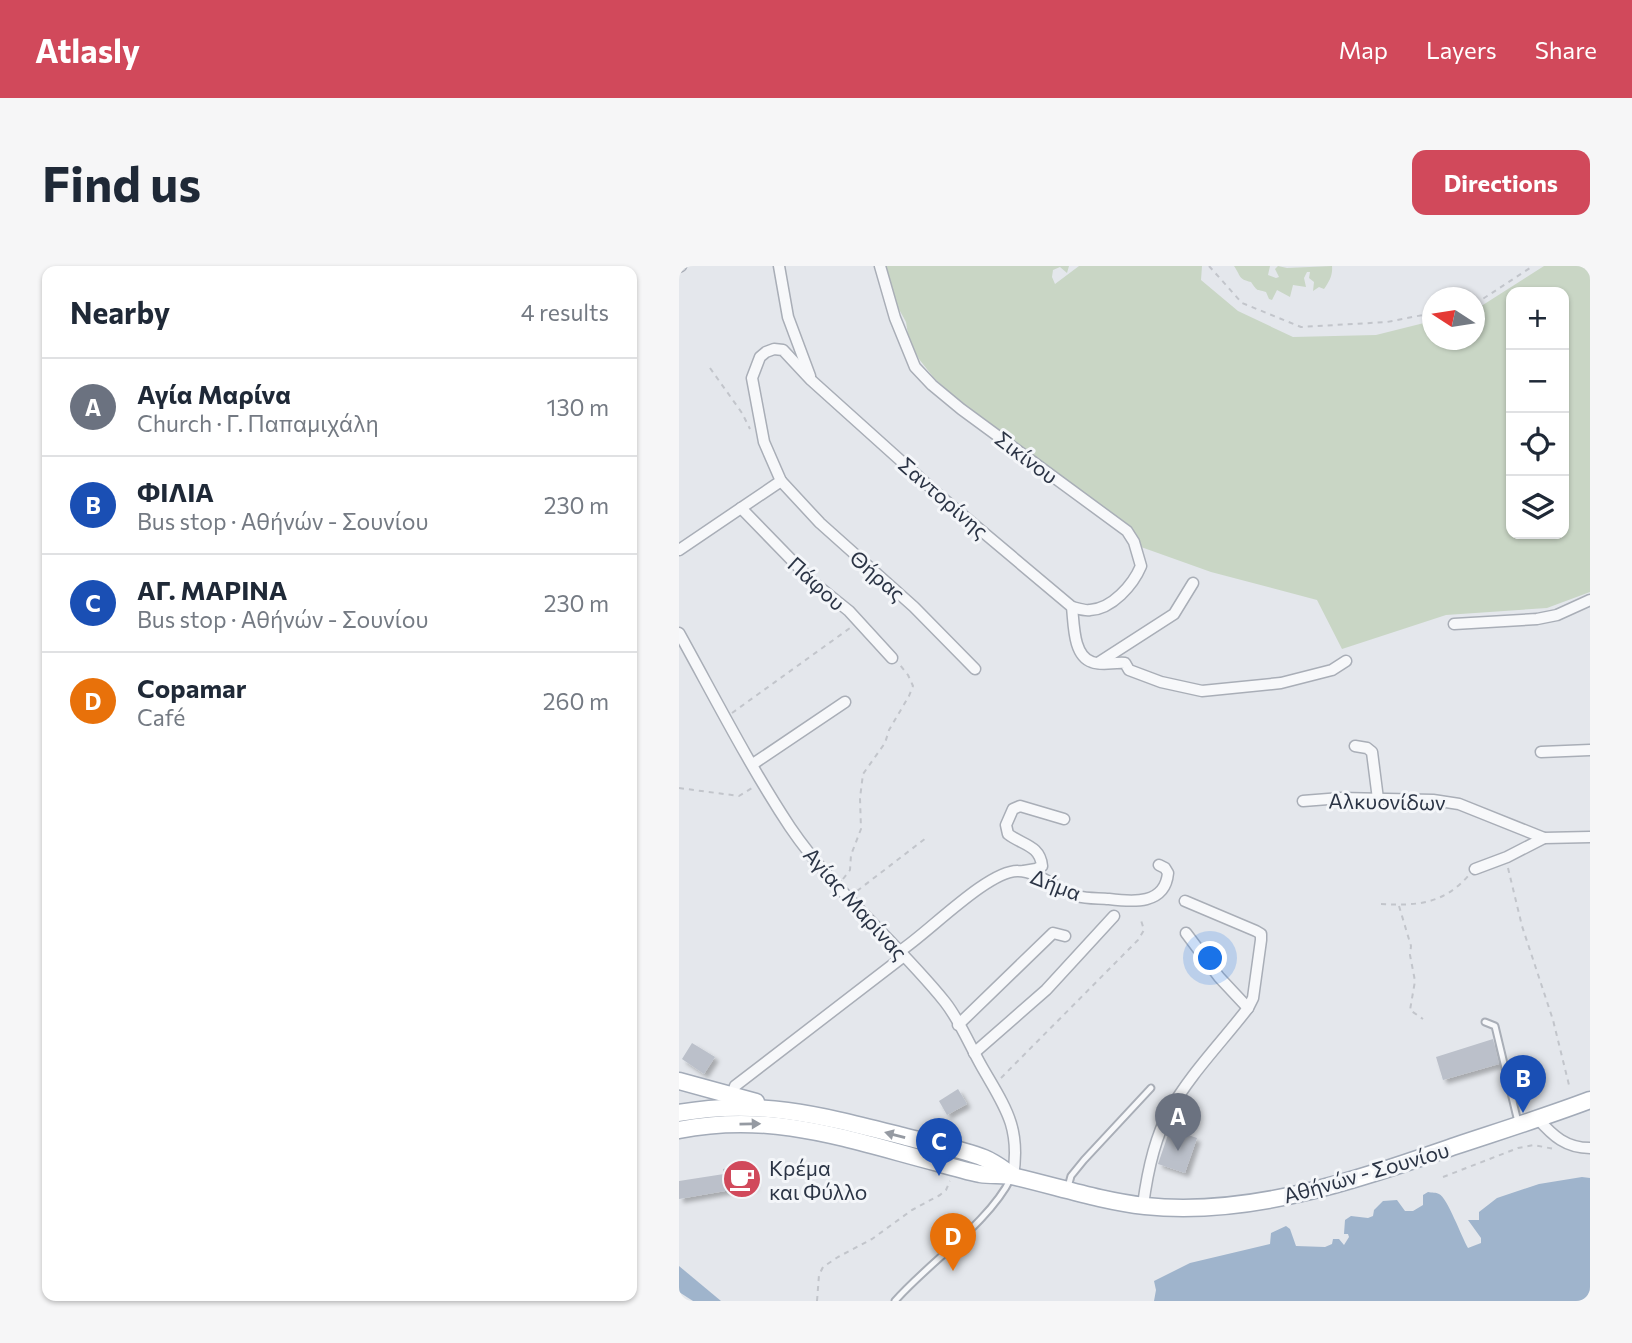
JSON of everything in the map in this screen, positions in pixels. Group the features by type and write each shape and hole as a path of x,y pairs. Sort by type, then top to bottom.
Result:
{"main road":[{"path":"679,1082 782,1109"},
{"name":"Αθήνών - Σουνίου","path":"679,1130 725,1125 781,1125 827,1134 981,1174 1013,1175 1109,1200 1178,1208 1226,1206 1315,1190 1392,1168 1590,1100"},
{"name":"Αθήνών - Σουνίου","path":"679,1113 760,1107 831,1118 985,1158 1013,1175"}],"street":[{"path":"779,266 788,317 811,380"},
{"name":"Σικίνου","path":"880,266 895,318 915,367 932,386 1126,531 1134,542 1141,566 1128,588 1103,606 1090,610 1072,607"},
{"name":"Σαντορίνης","path":"781,481 764,442 752,378 760,357 774,349 783,350 811,380 940,496 1072,607"},
{"path":"679,550 781,481"},
{"name":"Θήρας","path":"781,481 820,523 914,607 975,669"},
{"name":"Πάφου","path":"741,508 813,582 849,611 892,658"},
{"path":"1098,663 1174,614 1193,583"},
{"path":"1454,624 1537,619 1557,615 1590,600"},
{"path":"1072,607 1076,641 1086,659 1098,663 1125,663 1129,670 1161,682 1202,691 1282,683 1332,670 1346,661"},
{"name":"Αγίας Μαρίνας","path":"679,633 790,827 836,886 947,1004 994,1087 1015,1132 1017,1153 1013,1175"},
{"path":"753,764 845,702"},
{"path":"1355,746 1367,748 1372,752 1378,799"},
{"path":"1541,752 1590,750"},
{"name":"Αλκυονίδων","path":"1303,801 1341,798 1433,800 1459,804 1544,838 1590,837"},
{"path":"1024,871 1041,866 1041,858 1036,849 1008,834 1006,825 1013,809 1020,806 1064,819"},
{"path":"1475,869 1507,857 1544,838"},
{"name":"Δήμα","path":"732,1095 735,1086 1002,874 1024,871 1079,897 1132,902 1149,899 1164,886 1168,873 1159,865"},
{"path":"1143,1205 1152,1161 1167,1115 1197,1072 1248,1009 1253,998 1261,934 1185,901"},
{"path":"974,1052 1046,990 1114,916"},
{"path":"958,1026 1053,933 1065,936"},
{"path":"1186,933 1219,977 1248,1009"},
{"path":"1538,1119 1562,1142 1590,1148"}],"lane":[{"path":"1485,1022 1495,1026 1519,1125"},
{"path":"1067,1191 1071,1176 1151,1088"},
{"path":"895,1301 997,1201 1013,1175"}],"path":[{"path":"1209,266 1242,303 1301,327 1387,322 1422,315"},
{"path":"1485,297 1533,266"},
{"path":"710,368 743,413 753,434"},
{"path":"726,718 857,621"},
{"path":"836,886 850,870 851,855 861,829 860,798 863,774 885,743 888,730 913,686 908,675 892,658"},
{"path":"679,789 739,796 762,781"},
{"path":"848,898 926,838"},
{"path":"1507,857 1521,926 1553,1020 1569,1085"},
{"path":"1381,904 1399,906 1447,895 1475,869"},
{"path":"1399,906 1411,946 1415,981 1410,1010 1423,1019"},
{"path":"994,1087 1138,940 1144,930 1140,917"},
{"path":"1443,1177 1518,1147 1534,1144 1554,1149 1562,1142"},
{"path":"817,1301 819,1275 823,1267 838,1256 872,1240 912,1210 940,1195 950,1183 954,1167"}],"green space":[{"path":"883,266 1069,266 1067,273 1060,267 1053,270 1055,284 1079,266 1202,266 1201,280 1238,311 1293,337 1376,335 1422,324 1422,350 1485,350 1485,304 1506,290 1506,539 1569,539 1569,287 1511,287 1544,266 1590,266 1590,592 1547,608 1446,615 1342,649 1317,600 1211,572 1141,547 1130,529 1108,511 968,409 934,378 909,341 906,322 895,302"},
{"path":"1234,266 1270,266 1268,275 1276,278 1279,277 1275,269 1278,266 1332,266 1332,269 1324,289 1319,287 1313,291 1314,282 1309,278 1310,272 1307,272 1304,278 1306,287 1293,285 1290,297 1277,290 1272,300 1266,292 1257,290 1251,282 1242,278"}],"water":[{"path":"1590,1178 1590,1301 1154,1301 1154,1281 1190,1263 1270,1244 1271,1233 1286,1226 1290,1229 1296,1246 1325,1247 1332,1244 1333,1239 1339,1239 1344,1245 1349,1237 1344,1234 1345,1220 1351,1216 1373,1216 1374,1210 1383,1201 1397,1200 1405,1211 1413,1211 1423,1205 1423,1195 1428,1192 1438,1193 1442,1197 1468,1248 1481,1243 1481,1238 1468,1220 1479,1220 1479,1212 1497,1198 1539,1184"},
{"path":"679,1266 721,1301 693,1301 679,1292"}],"building":[{"path":"1493,1039 1499,1064 1443,1080 1436,1057"},
{"path":"692,1043 715,1057 704,1074 682,1059"},
{"path":"958,1089 967,1104 947,1115 939,1101"},
{"path":"1170,1129 1197,1138 1185,1173 1158,1164"},
{"path":"751,1164 754,1186 679,1199 679,1181 724,1174 723,1169"}],"place":[{"name":"ΦΙΛΙΑ","path":"1523,1113"},
{"name":"Αγία Μαρίνα","path":"1178,1151"},
{"name":"ΑΓ. ΜΑΡΙΝΑ","path":"939,1176"},
{"name":"Κρέμα και Φύλλο","path":"742,1179"},
{"name":"Copamar","path":"953,1271"}]}
